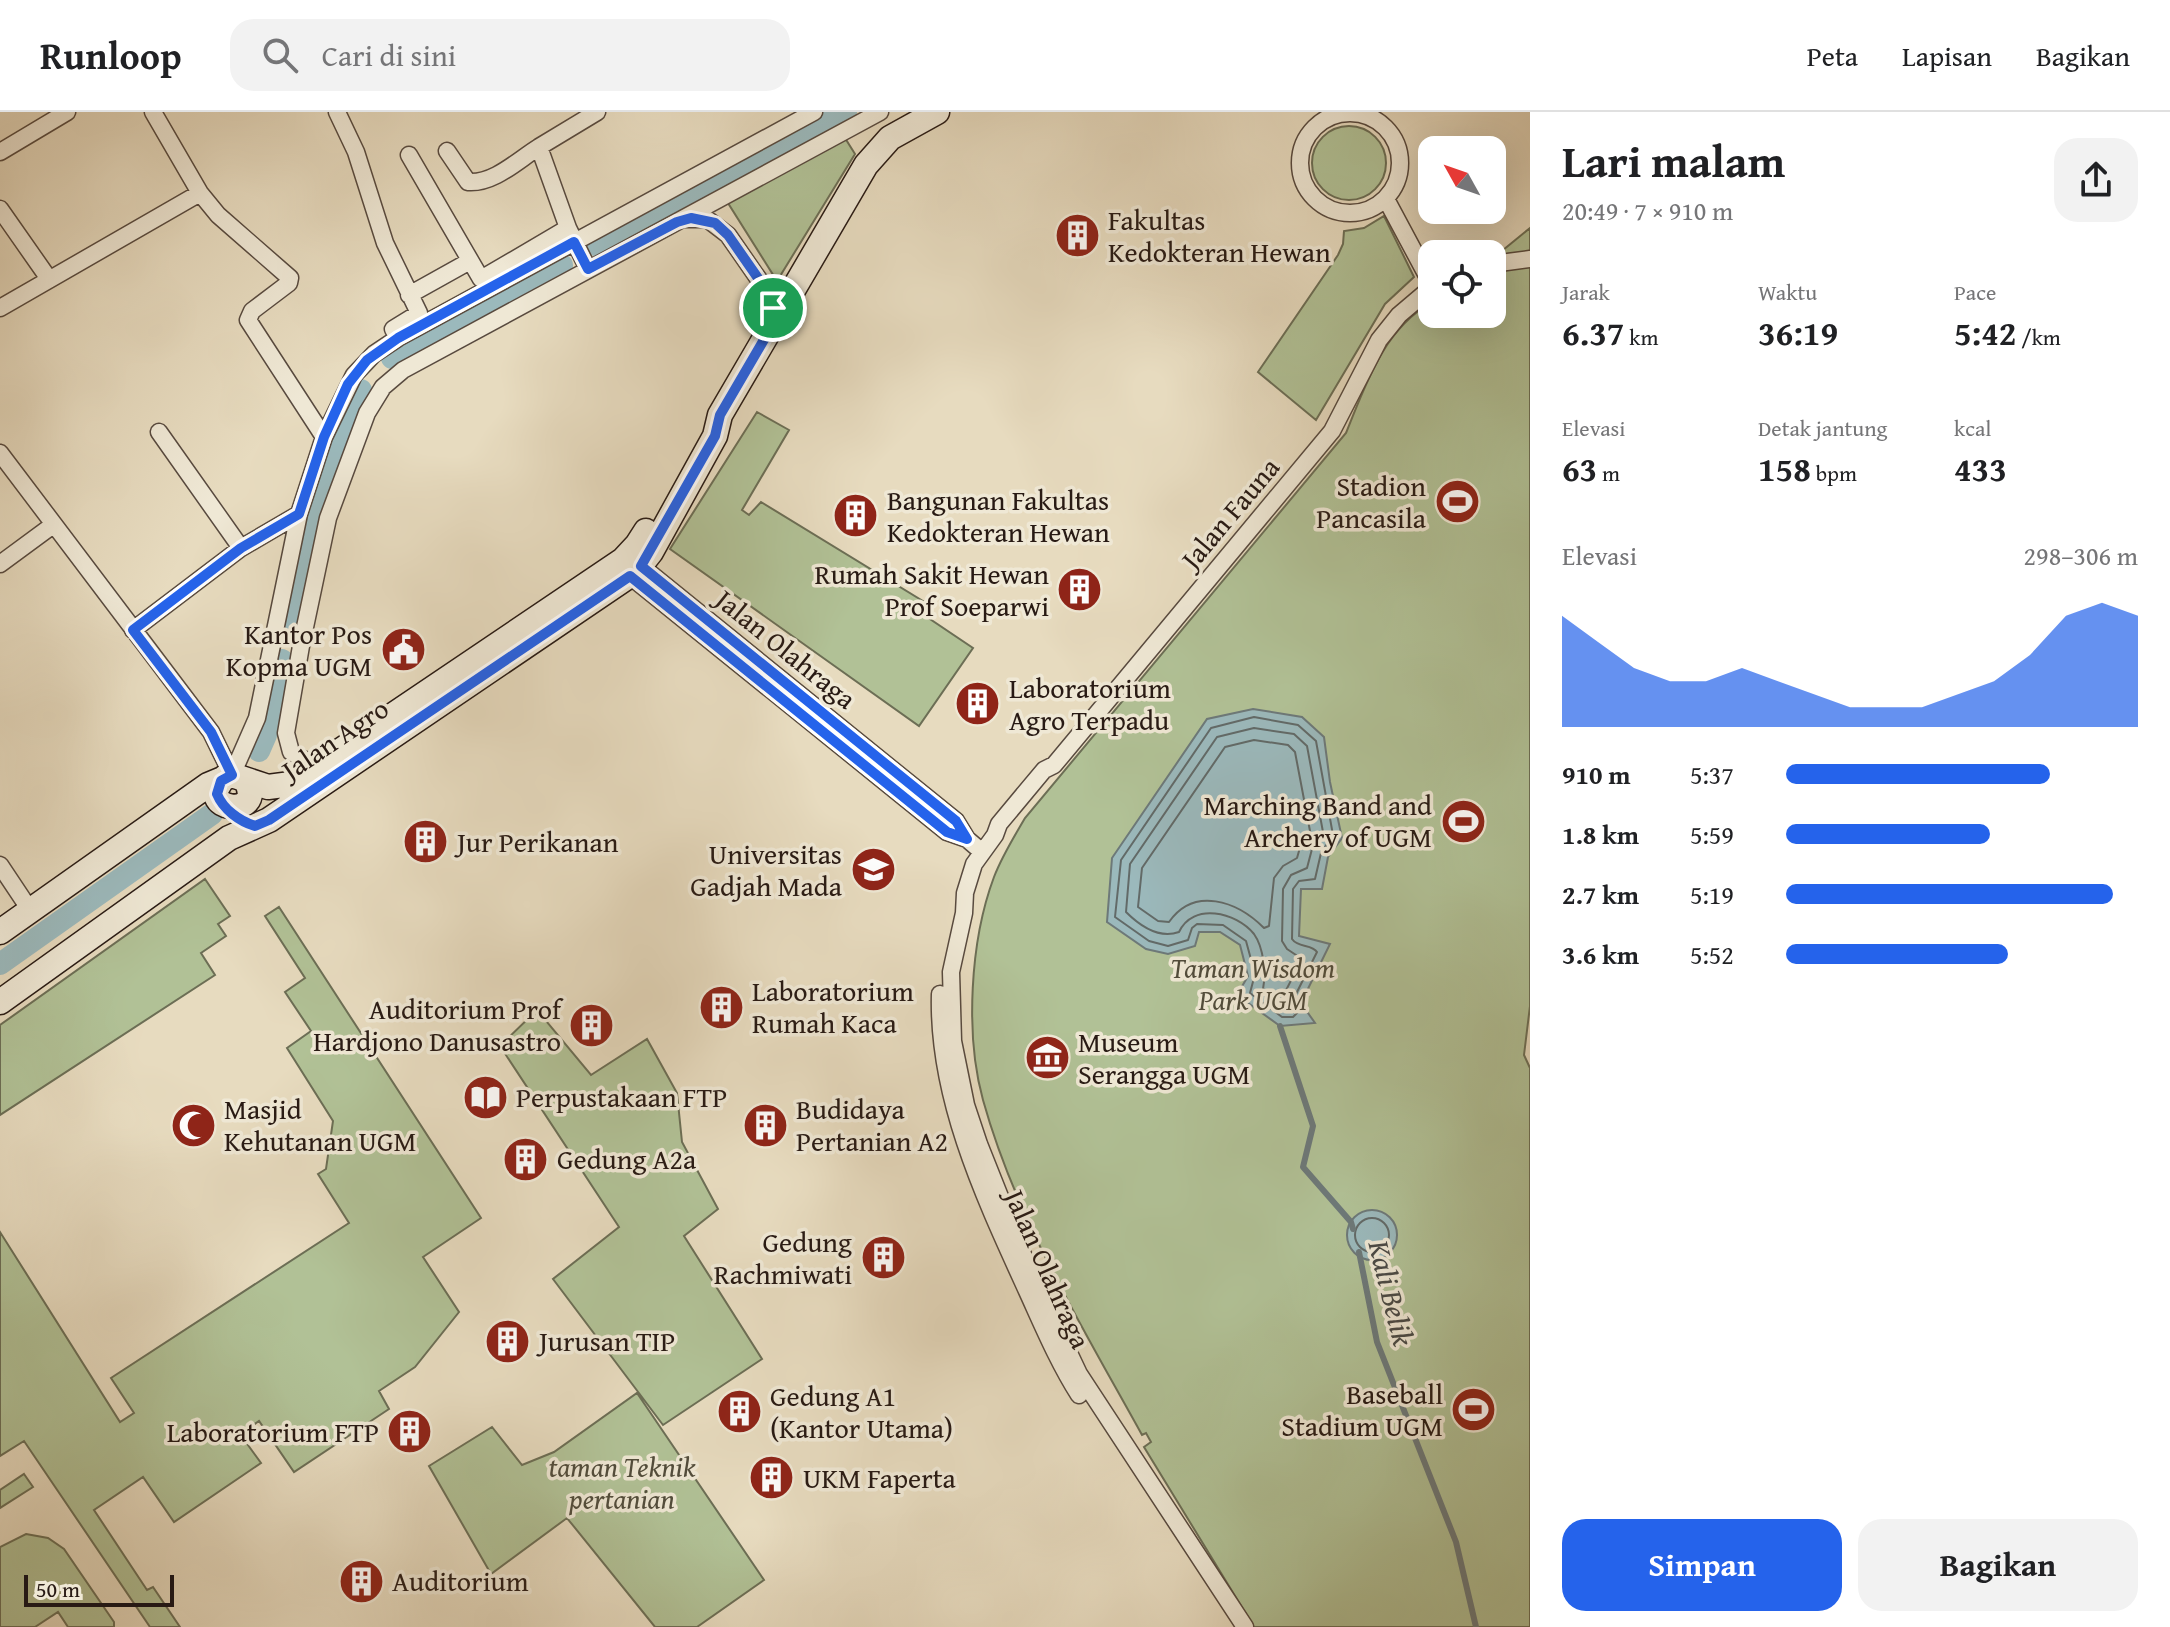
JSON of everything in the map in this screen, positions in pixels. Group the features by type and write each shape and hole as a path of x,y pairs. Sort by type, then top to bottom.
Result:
{"main road":[{"name":"Jalan Agro","path":"0,1002 241,828 269,820 631,567 715,436 720,415 873,155 890,138 937,112"},
{"name":"Jalan Agro","path":"238,782 283,786 631,567"},
{"path":"238,782 241,828"},
{"path":"238,782 217,789 222,804 241,828"},
{"path":"0,932 204,787 238,782"}],"street":[{"path":"0,152 67,112"},
{"path":"153,112 204,198 290,278 289,283 252,311 248,320 324,437"},
{"path":"337,112 356,152 385,243 419,313 393,329 398,338"},
{"path":"447,151 468,182 488,180 597,112"},
{"path":"316,767 295,757 286,740 287,643 299,514 324,437 354,375 374,354 398,338 578,249 814,112"},
{"path":"677,222 880,112"},
{"path":"1346,113 1361,114 1376,120 1388,130 1400,159 1398,176 1386,199 1362,212 1345,214 1328,209 1314,199 1304,185 1300,168 1301,152 1317,126 1330,117 1346,113"},
{"path":"539,147 578,249"},
{"path":"409,155 481,279 691,218 707,219 728,235 769,294 773,308 769,331"},
{"path":"0,308 204,198"},
{"path":"1386,199 1418,260"},
{"path":"0,209 49,279"},
{"path":"238,782 257,718 287,643 353,446 378,394 403,370 578,249"},
{"path":"1506,262 1530,259"},
{"path":"409,295 470,261"},
{"name":"Jalan Fauna","path":"981,851 995,835 1006,830 1052,777 1054,765 1332,431 1379,340 1399,315 1418,298"},
{"path":"159,432 241,548"},
{"path":"0,453 211,732 238,782"},
{"path":"133,630 241,548 299,514"},
{"path":"0,564 53,525"},
{"name":"Jalan Olahraga","path":"631,567 956,821 967,839 981,851 951,920 940,976 940,1016 948,1079 968,1149 1057,1358 1079,1384 1245,1627"},
{"path":"0,865 30,910"},
{"name":"Jalan Olahraga","path":"1079,1384 1232,1627"}],"green space":[{"path":"1349,126 1370,132 1380,142 1386,163 1380,184 1370,194 1349,200 1328,194 1318,184 1312,163 1318,142 1328,132"},
{"path":"845,138 855,154 777,281 728,203"},
{"path":"1384,216 1414,277 1385,304 1316,420 1258,372 1338,255 1344,231 1364,228"},
{"name":"Taman Wisdom Park UGM","path":"1530,228 1530,1006 1524,1055 1530,1068 1530,1627 1254,1627 1144,1447 1151,1442 1146,1433 1142,1435 1074,1313 1013,1188 977,1074 972,1018 980,930 994,877 1025,818 1346,433 1369,377 1401,327 1418,312 1418,328 1506,328 1506,248"},
{"path":"757,412 789,430 742,510 749,515 761,502 931,606 924,615 973,648 919,726 670,549"},
{"path":"205,879 230,916 218,924 226,936 201,953 215,975 0,1115 0,1025"},
{"path":"279,907 481,1218 423,1257 459,1312 415,1367 379,1391 389,1409 294,1472 259,1421 240,1434 261,1463 174,1522 143,1477 94,1510 147,1590 153,1587 180,1627 150,1627 24,1441 0,1456 0,1232 120,1422 134,1413 111,1378 349,1223 318,1174 326,1169 333,1121 287,1048 311,1031 285,992 305,978 265,916"},
{"path":"537,1010 591,1075 647,1039 677,1093 682,1142 718,1209 684,1236 762,1359 663,1425 553,1279 619,1227 500,1046"},
{"name":"taman Teknik pertanian","path":"637,1393 764,1580 697,1627 655,1627 567,1518 491,1574 429,1466 492,1427 522,1465 554,1452"},
{"path":"24,1474 33,1487 0,1508 0,1490"},
{"path":"26,1534 48,1538 64,1549 114,1622 114,1627 68,1627 58,1612 35,1627 0,1627 0,1547"}],"water":[{"path":"1253,709 1302,717 1324,737 1342,838 1328,857 1322,889 1301,889 1299,936 1330,944 1301,1003 1315,1023 1280,1026 1237,995 1248,976 1240,945 1220,932 1199,932 1195,946 1168,954 1146,949 1107,922 1112,858 1207,719"},
{"path":"1372,1210 1389,1218 1397,1235 1389,1252 1372,1260 1355,1252 1347,1235 1355,1218"}],"waterway":[{"path":"598,246 846,112"},
{"path":"392,358 562,265"},
{"path":"290,625 315,504 334,445 361,390"},
{"path":"259,751 266,735 282,660"},
{"path":"0,964 212,814"},
{"name":"Kali Belik","path":"1280,1026 1313,1126 1303,1167 1351,1222 1353,1229"},
{"name":"Kali Belik","path":"1359,1252 1377,1342 1456,1542 1476,1627"}],"place":[{"name":"Fakultas Kedokteran Hewan","path":"1077,236"},
{"name":"Stadion Pancasila","path":"1457,502"},
{"name":"Bangunan Fakultas Kedokteran Hewan","path":"856,516"},
{"name":"Rumah Sakit Hewan Prof Soeparwi","path":"1080,590"},
{"name":"Kantor Pos Kopma UGM","path":"403,650"},
{"name":"Laboratorium Agro Terpadu","path":"978,704"},
{"name":"Marching Band and Archery of UGM","path":"1463,821"},
{"name":"Jur Perikanan","path":"426,842"},
{"name":"Universitas Gadjah Mada","path":"873,870"},
{"name":"Laboratorium Rumah Kaca","path":"721,1007"},
{"name":"Auditorium Prof Hardjono Danusastro","path":"592,1025"},
{"name":"Museum Serangga UGM","path":"1047,1058"},
{"name":"Perpustakaan FTP","path":"485,1097"},
{"name":"Masjid Kehutanan UGM","path":"193,1125"},
{"name":"Budidaya Pertanian A2","path":"765,1125"},
{"name":"Gedung A2a","path":"526,1159"},
{"name":"Gedung Rachmiwati","path":"883,1258"},
{"name":"Jurusan TIP","path":"508,1341"},
{"name":"Baseball Stadium UGM","path":"1474,1410"},
{"name":"Gedung A1 (Kantor Utama)","path":"739,1412"},
{"name":"Laboratorium FTP","path":"410,1432"},
{"name":"UKM Faperta","path":"772,1478"},
{"name":"Auditorium","path":"361,1581"}],"route":[{"path":"691,218 707,219 728,235 769,294 773,308 769,331 720,415 715,436 641,566 956,821 967,839 947,832 630,576 269,820 255,826 249,824 222,804 217,794 218,784 232,775 217,741 133,630 241,548 299,514 324,437 348,384 367,360 398,338 574,242 588,269 677,222 691,218"}]}
